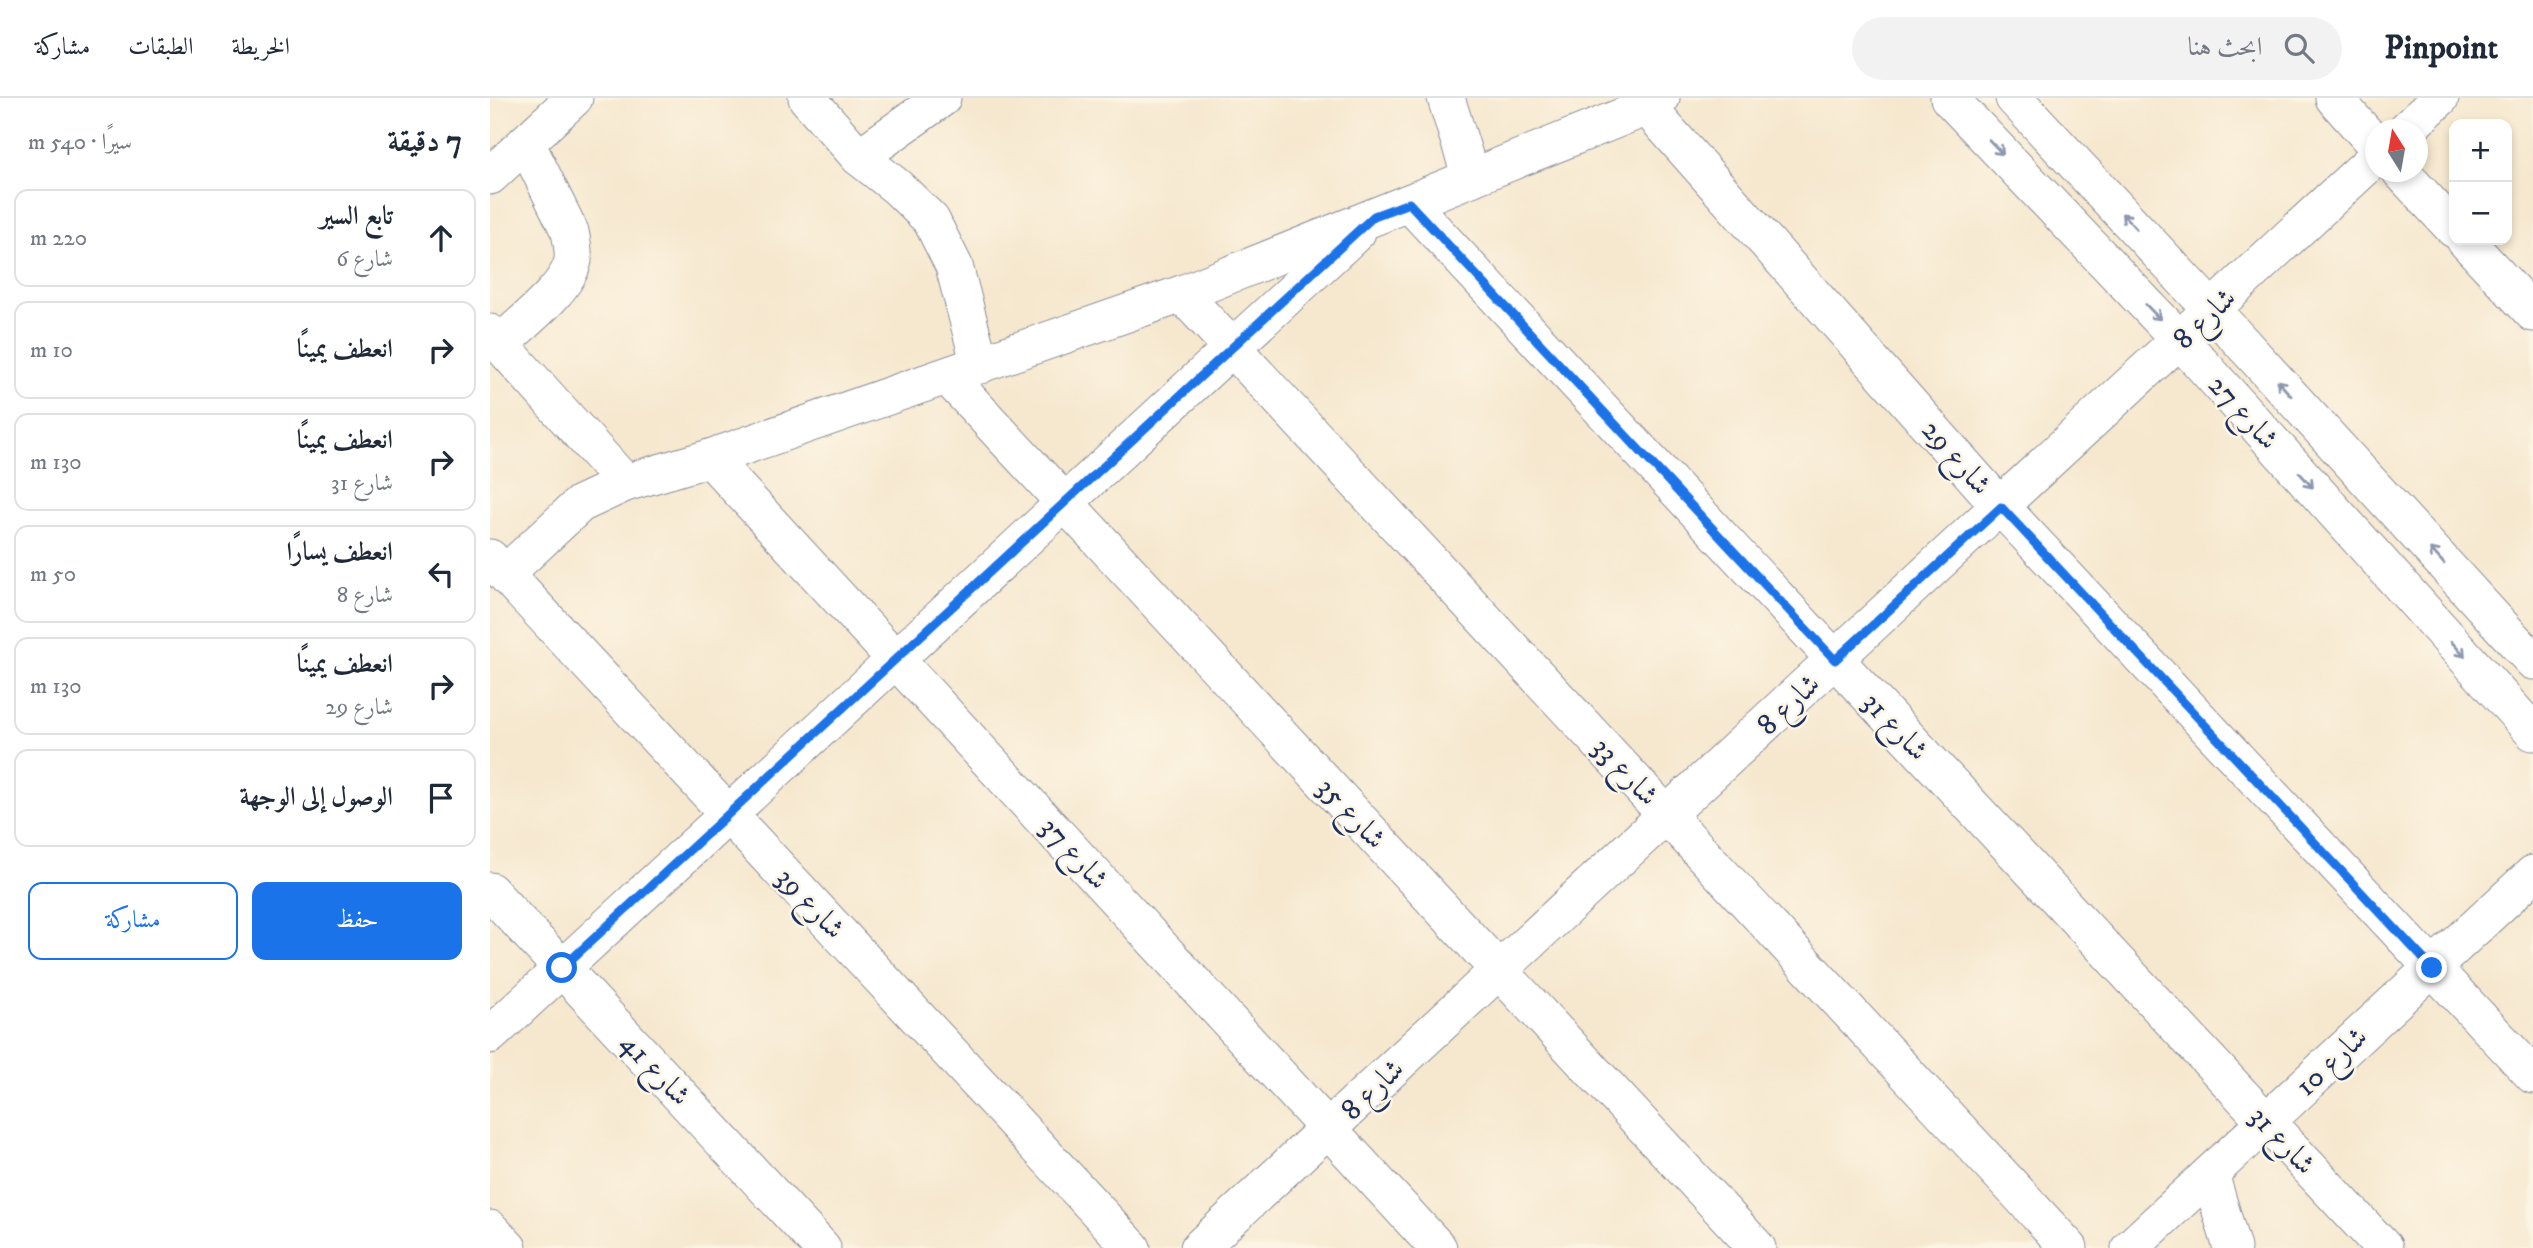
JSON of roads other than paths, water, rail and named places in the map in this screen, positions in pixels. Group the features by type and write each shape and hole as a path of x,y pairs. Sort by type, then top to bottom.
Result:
{"street":[{"path":"490,176 574,98"},
{"path":"807,98 859,157 897,187 931,220 954,266 964,371"},
{"path":"859,157 942,98"},
{"path":"1446,98 1471,178"},
{"name":"شارع 27","path":"1949,98 2180,340 2533,732"},
{"name":"شارع 27","path":"2014,98 2533,661"},
{"path":"2334,98 2365,133"},
{"path":"2418,119 2440,98"},
{"path":"497,566 580,504 625,483 710,458 1182,293 1654,102"},
{"name":"شارع 29","path":"1654,102 2001,507 2533,1075"},
{"path":"526,143 570,232 573,260 560,286 495,338 625,483"},
{"name":"شارع 8","path":"1199,1248 2365,167"},
{"path":"2410,182 2449,224"},
{"name":"شارع 31","path":"1409,203 2384,1248"},
{"path":"490,1035 1374,216"},
{"path":"2470,245 2533,313"},
{"name":"شارع 33","path":"1182,293 2069,1248"},
{"name":"شارع 35","path":"964,371 1066,502 1498,972 1757,1248"},
{"name":"شارع 37","path":"710,458 1438,1248"},
{"name":"شارع 39","path":"497,566 1132,1248"},
{"name":"شارع 10","path":"2130,1248 2533,874"},
{"name":"شارع 41","path":"490,891 822,1248"},
{"path":"2210,1174 2232,1248"},
{"path":"490,1229 508,1248"}]}
